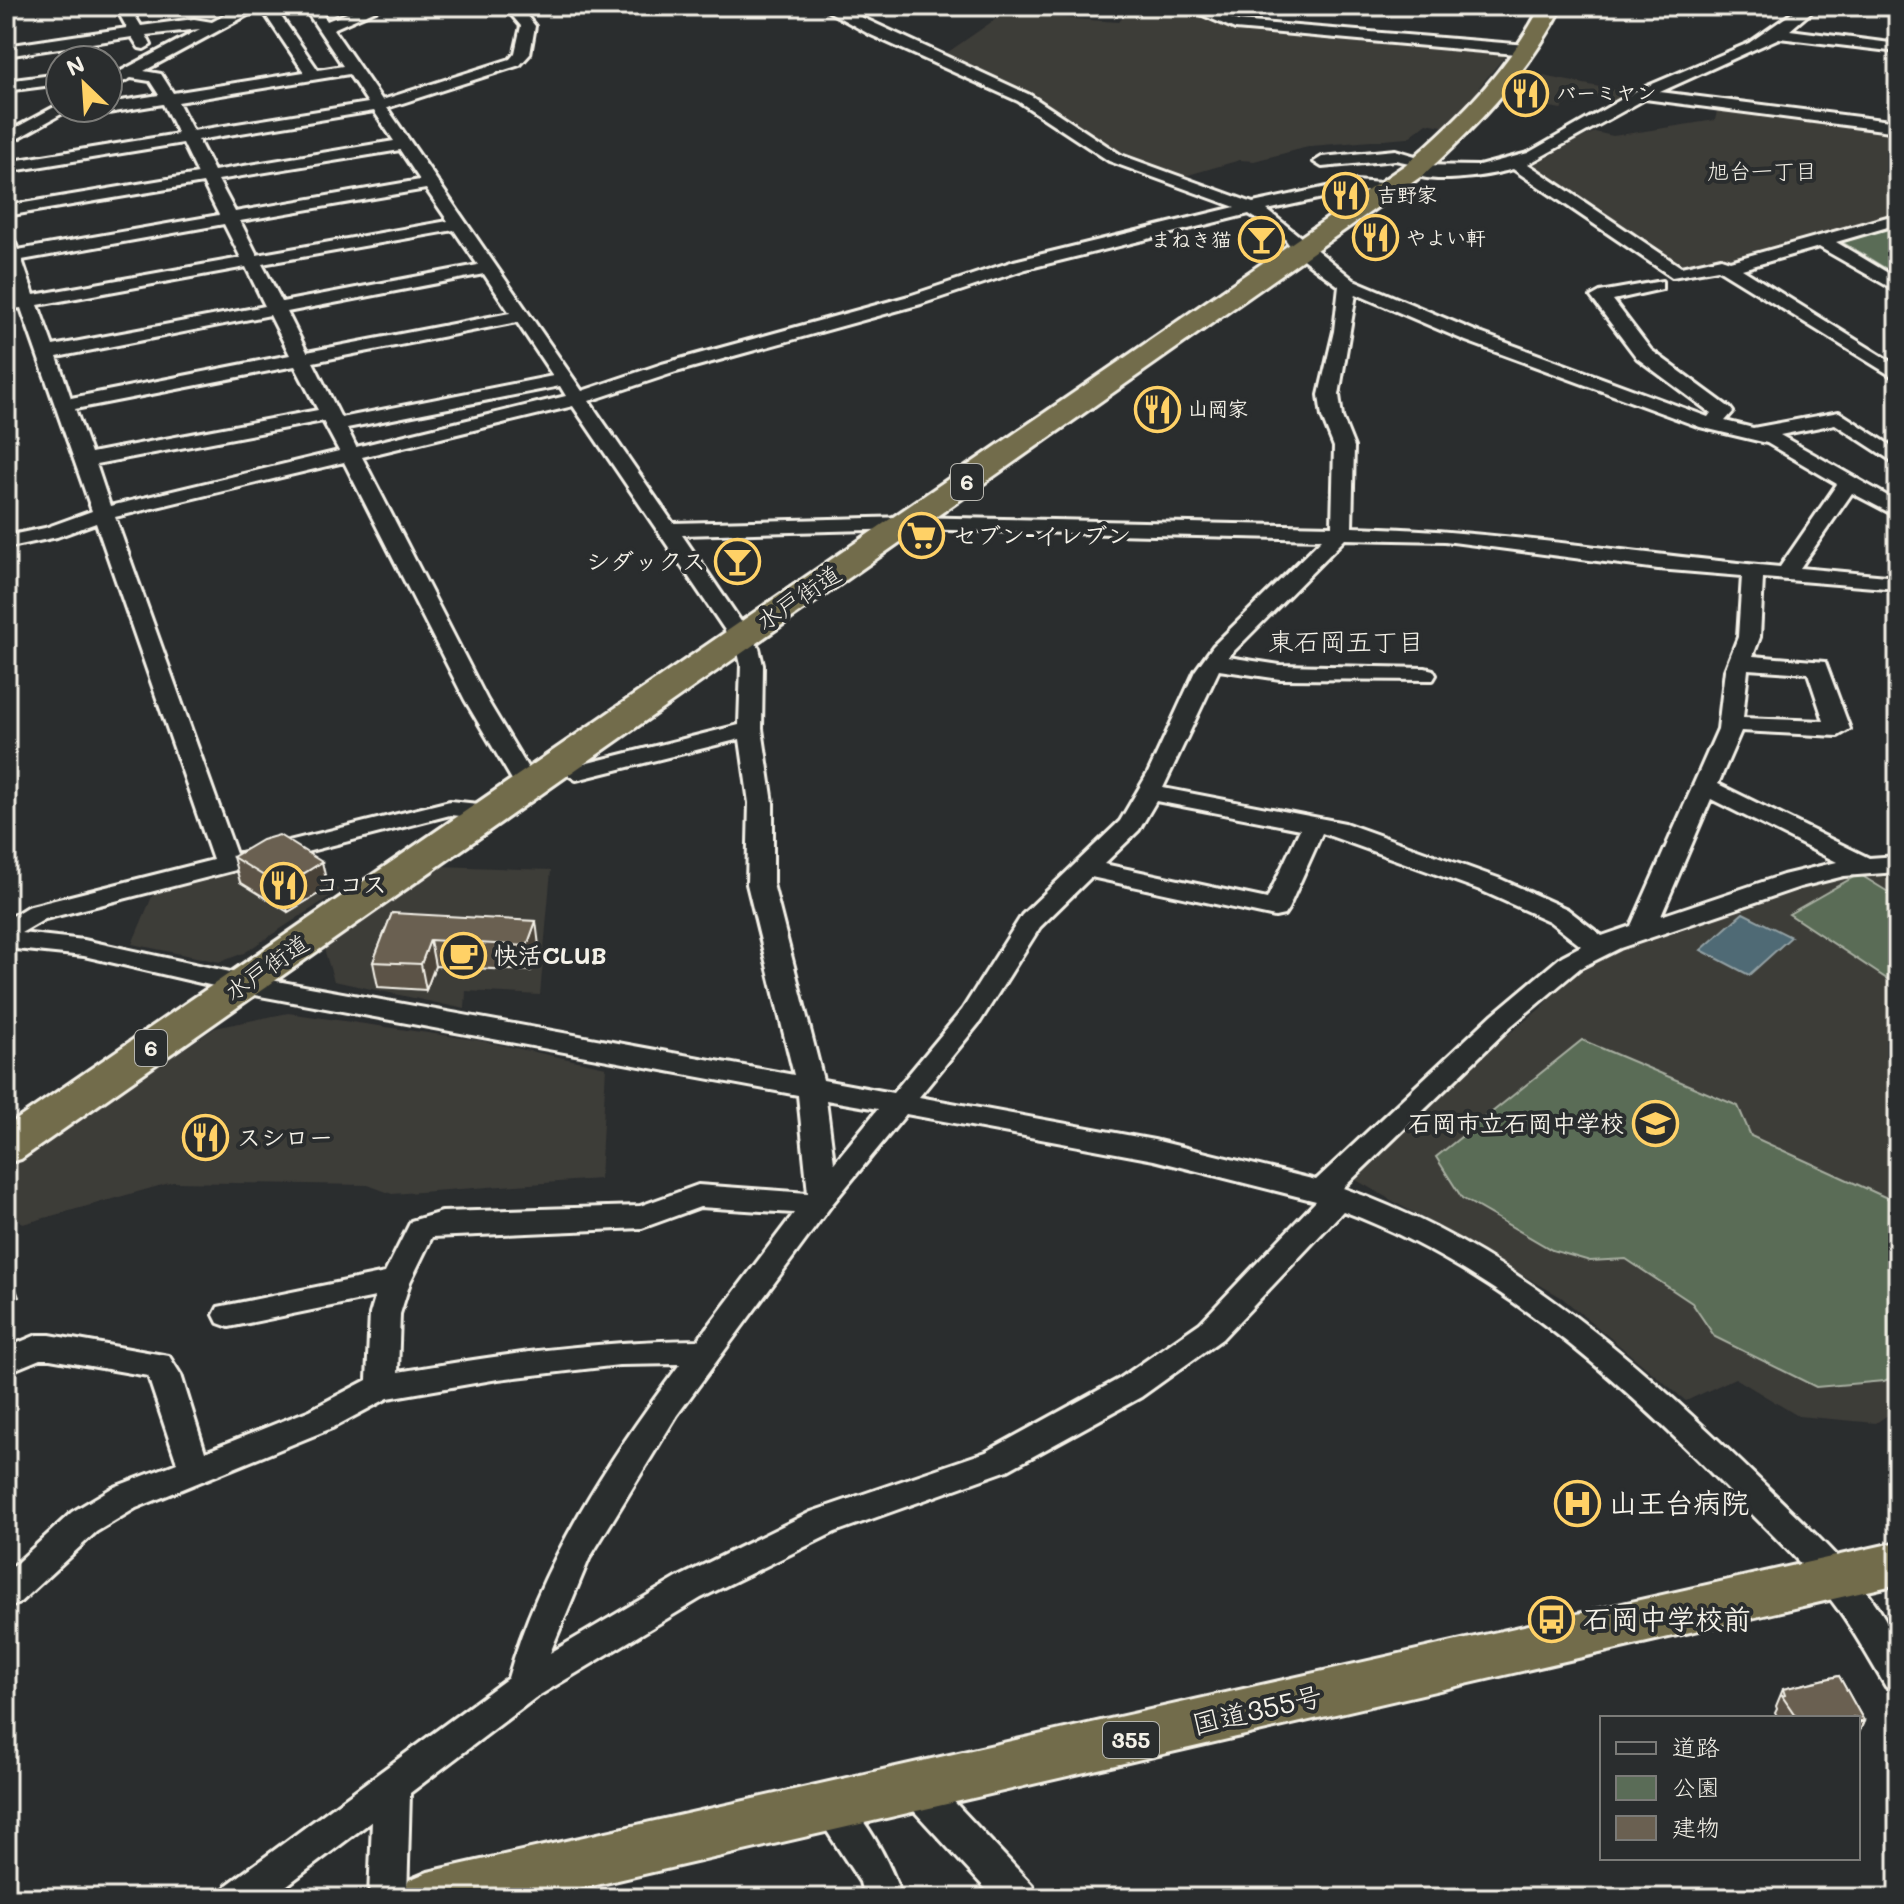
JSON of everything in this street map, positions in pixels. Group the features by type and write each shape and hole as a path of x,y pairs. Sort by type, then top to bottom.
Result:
{"highway":[{"name":"水戸街道","path":"6,1148 1389,188 1472,116 1527,50 1552,6"},
{"name":"国道355号","path":"428,1898 918,1789 1898,1563"}],"street":[{"path":"122,6 146,48 165,53"},
{"path":"124,76 252,6 270,11 314,37 353,69 740,638 752,665 750,729 761,803 760,884 811,1086 820,1200"},
{"path":"310,6 314,75"},
{"path":"314,37 378,6"},
{"path":"6,167 378,106 515,62 522,54 528,26 511,6"},
{"path":"826,6 880,35 1026,99 1113,157 1251,208 1290,235 1302,250 1348,284 1473,337 1712,424 1774,439 1898,511"},
{"path":"1189,6 1235,25 1527,50"},
{"path":"1355,186 1316,155 1395,155 1436,174 1515,163 1582,132 1641,94 1776,33 1811,6"},
{"path":"1860,6 1898,10"},
{"path":"6,51 194,23 214,27"},
{"path":"1776,33 1898,48"},
{"path":"124,105 353,69"},
{"path":"124,74 156,77 168,98 476,700 526,785"},
{"path":"6,86 44,81"},
{"path":"1641,94 1898,127"},
{"path":"6,140 44,119"},
{"path":"6,211 404,144"},
{"path":"1515,163 1678,273 1721,263 1898,374"},
{"path":"227,864 82,461 29,301 8,252 230,219 431,183"},
{"path":"6,542 50,533 102,514 578,399 669,368 915,300 1020,265 1251,208 1355,186 1389,188"},
{"path":"1728,267 1898,219"},
{"path":"6,305 459,224"},
{"path":"1822,241 1898,287"},
{"path":"46,353 489,268"},
{"path":"523,1687 535,1643 575,1552 666,1406 820,1200 971,1016 1015,940 1085,868 1120,839 1150,793 1213,662 1342,530 1344,447 1332,417 1329,395 1343,331 1348,284"},
{"path":"1656,285 1600,297 1617,314 1617,321 1627,335 1653,363 1723,412 1712,424"},
{"path":"64,405 521,316"},
{"path":"82,461 564,380"},
{"path":"1752,434 1839,418 1898,459"},
{"path":"1787,572 1849,482"},
{"path":"667,530 738,525 848,528 908,523 1342,530 1445,535 1658,563 1898,583"},
{"path":"1641,932 1731,724 1739,662 1749,637 1753,569"},
{"path":"1213,662 1258,671 1425,675"},
{"path":"1731,724 1838,729 1817,667 1739,662"},
{"path":"559,762 576,773 750,729"},
{"path":"1705,787 1863,865"},
{"path":"1150,793 1315,822 1489,884 1518,900 1558,915 1599,947"},
{"path":"6,931 36,913 450,808 488,812"},
{"path":"1085,868 1275,909 1315,822"},
{"path":"240,1898 523,1687 689,1588 823,1522 997,1461 1130,1388 1211,1331 1329,1195 1502,1020 1551,977 1599,947 1792,881 1863,865 1898,864"},
{"path":"6,940 84,948 244,984 1215,1162 1329,1195 1417,1231 1464,1256 1508,1283 1608,1356 1688,1429 1833,1577 1898,1676"},
{"path":"382,1387 385,1314 395,1282 421,1229 442,1223 642,1217 698,1196 820,1200"},
{"path":"229,1315 395,1282"},
{"path":"6,1361 37,1347 50,1347 158,1365 165,1375 195,1470"},
{"path":"6,1594 84,1522 124,1498 321,1419 382,1387 498,1367 604,1355 709,1352"},
{"path":"388,1898 392,1785"},
{"path":"918,1789 1019,1898"},
{"path":"830,1808 876,1874 883,1898"}],"shaded area":[{"path":"1132,6 1182,6 1216,23 1238,27 1509,51 1480,86 1473,101 1447,127 1427,123 1408,138 1312,146 1254,161 1240,160 1178,178 1099,144 941,57 1003,14 1119,22"},
{"path":"1523,72 1630,93 1618,102 1579,93 1561,109 1502,98"},
{"path":"1718,107 1898,130 1898,215 1730,262 1679,269 1518,164 1595,132 1613,136 1715,120"},
{"path":"282,856 340,890 244,953 220,962 132,944 156,887"},
{"path":"439,866 551,870 540,995 466,991 465,1009 334,981 324,949"},
{"name":"石岡市立石岡中学校","path":"1856,872 1898,872 1898,1408 1876,1423 1798,1416 1735,1378 1686,1401 1561,1297 1356,1180 1467,1067 1541,1008 1567,973 1619,944 1795,883"},
{"path":"288,1013 477,1040 606,1067 600,1179 392,1194 368,1185 173,1182 23,1224 6,1205 6,1170 86,1113 215,1028"}],"green space":[{"path":"1898,224 1898,276 1842,242"},
{"path":"1859,874 1898,898 1898,972 1887,979 1789,914"},
{"path":"1582,1040 1738,1106 1751,1136 1898,1203 1898,1375 1884,1381 1816,1387 1715,1337 1692,1303 1626,1259 1590,1261 1552,1250 1462,1198 1436,1157"}],"water":[{"path":"1743,913 1791,937 1749,975 1701,950"}],"building":[{"path":"279,835 322,862 282,887 233,857 262,840"},
{"path":"392,913 536,921 527,946 430,940 421,964 373,962"},
{"path":"1839,1676 1864,1721 1860,1722 1860,1716 1796,1716 1782,1696 1785,1695 1783,1689"}],"place":[{"name":"バーミヤン","path":"1525,93"},
{"name":"吉野家","path":"1346,195"},
{"name":"やよい軒","path":"1375,238"},
{"name":"まねき猫","path":"1262,240"},
{"name":"山岡家","path":"1157,409"},
{"name":"セブン-イレブン","path":"922,536"},
{"name":"シダックス","path":"737,562"},
{"name":"ココス","path":"284,885"},
{"name":"快活CLUB","path":"463,956"},
{"name":"石岡市立石岡中学校","path":"1655,1124"},
{"name":"スシロー","path":"206,1138"},
{"name":"山王台病院","path":"1578,1503"},
{"name":"石岡中学校前","path":"1552,1619"}],"district":[{"name":"旭台一丁目","path":"1762,171"},
{"name":"東石岡五丁目","path":"1346,642"}]}
